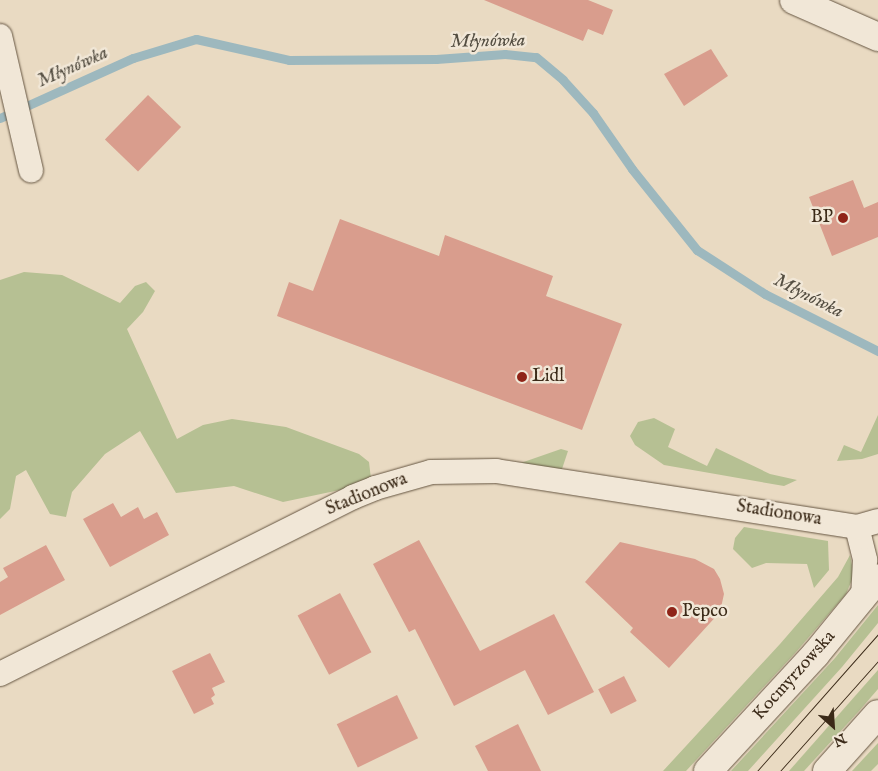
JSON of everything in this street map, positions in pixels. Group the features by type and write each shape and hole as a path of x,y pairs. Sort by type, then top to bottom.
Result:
{"main road":[{"path":"794,0 878,37"},
{"name":"Kocmyrzowska","path":"708,771 870,588"},
{"path":"827,771 878,714"}],"street":[{"path":"0,36 31,170"},
{"name":"Stadionowa","path":"0,674 353,497 375,488 431,472 496,471 867,524 865,560 870,588"}],"green space":[{"path":"24,272 62,275 120,303 135,286 146,282 155,291 143,312 127,329 177,439 203,425 232,419 286,427 359,454 369,462 371,479 354,487 283,502 234,486 176,493 140,431 105,454 72,492 66,517 50,514 26,470 16,476 10,509 0,519 0,280"},
{"path":"878,415 878,454 862,459 837,461 844,445 861,452"},
{"path":"654,418 675,429 668,447 707,466 716,448 770,474 797,480 784,486 664,465 635,445 630,436 638,422"},
{"path":"561,449 568,451 561,472 515,465"},
{"path":"744,527 828,541 829,570 814,588 807,564 766,563 752,568 733,549 735,538"},
{"path":"850,555 854,575 846,594 796,652 686,771 663,771 780,644 838,577"},
{"path":"878,605 878,623 842,667 748,771 731,771 835,658"},
{"path":"878,670 878,689 859,711 804,771 789,771"},
{"path":"878,743 878,764 871,771 852,771"}],"building":[{"path":"484,0 588,0 613,10 603,35 588,29 583,41"},
{"path":"711,49 728,76 684,106 664,74"},
{"path":"148,95 181,127 138,172 105,140"},
{"name":"BP","path":"853,180 864,208 878,202 878,237 832,256 809,197"},
{"name":"Lidl","path":"340,219 439,256 445,235 553,276 546,296 622,324 582,430 277,316 289,282 313,291"},
{"path":"113,503 121,517 138,507 144,519 157,512 169,535 110,567 83,519"},
{"path":"419,540 480,651 554,614 594,692 548,715 525,670 454,706 415,629 409,632 373,564"},
{"path":"620,542 695,559 714,569 720,579 724,594 720,612 669,668 630,632 633,628 585,582"},
{"path":"46,545 65,580 0,615 0,582 8,577 3,568"},
{"path":"340,593 371,652 329,675 298,616"},
{"path":"210,653 225,682 212,688 215,695 211,698 214,704 194,714 172,671"},
{"path":"624,676 637,701 611,714 598,689"},
{"path":"397,695 418,738 358,768 337,724"},
{"path":"518,724 541,771 488,771 475,746"}],"waterway":[{"name":"Młynówka","path":"0,118 133,58 196,39 289,60 436,59 505,54 536,57 563,80 593,113 632,169 697,250 765,294 878,351"}],"tram line":[{"path":"757,771 878,634"},
{"path":"780,771 878,661"}],"place":[{"name":"BP","path":"843,218"},
{"name":"Lidl","path":"522,377"},
{"name":"Pepco","path":"672,612"}]}
